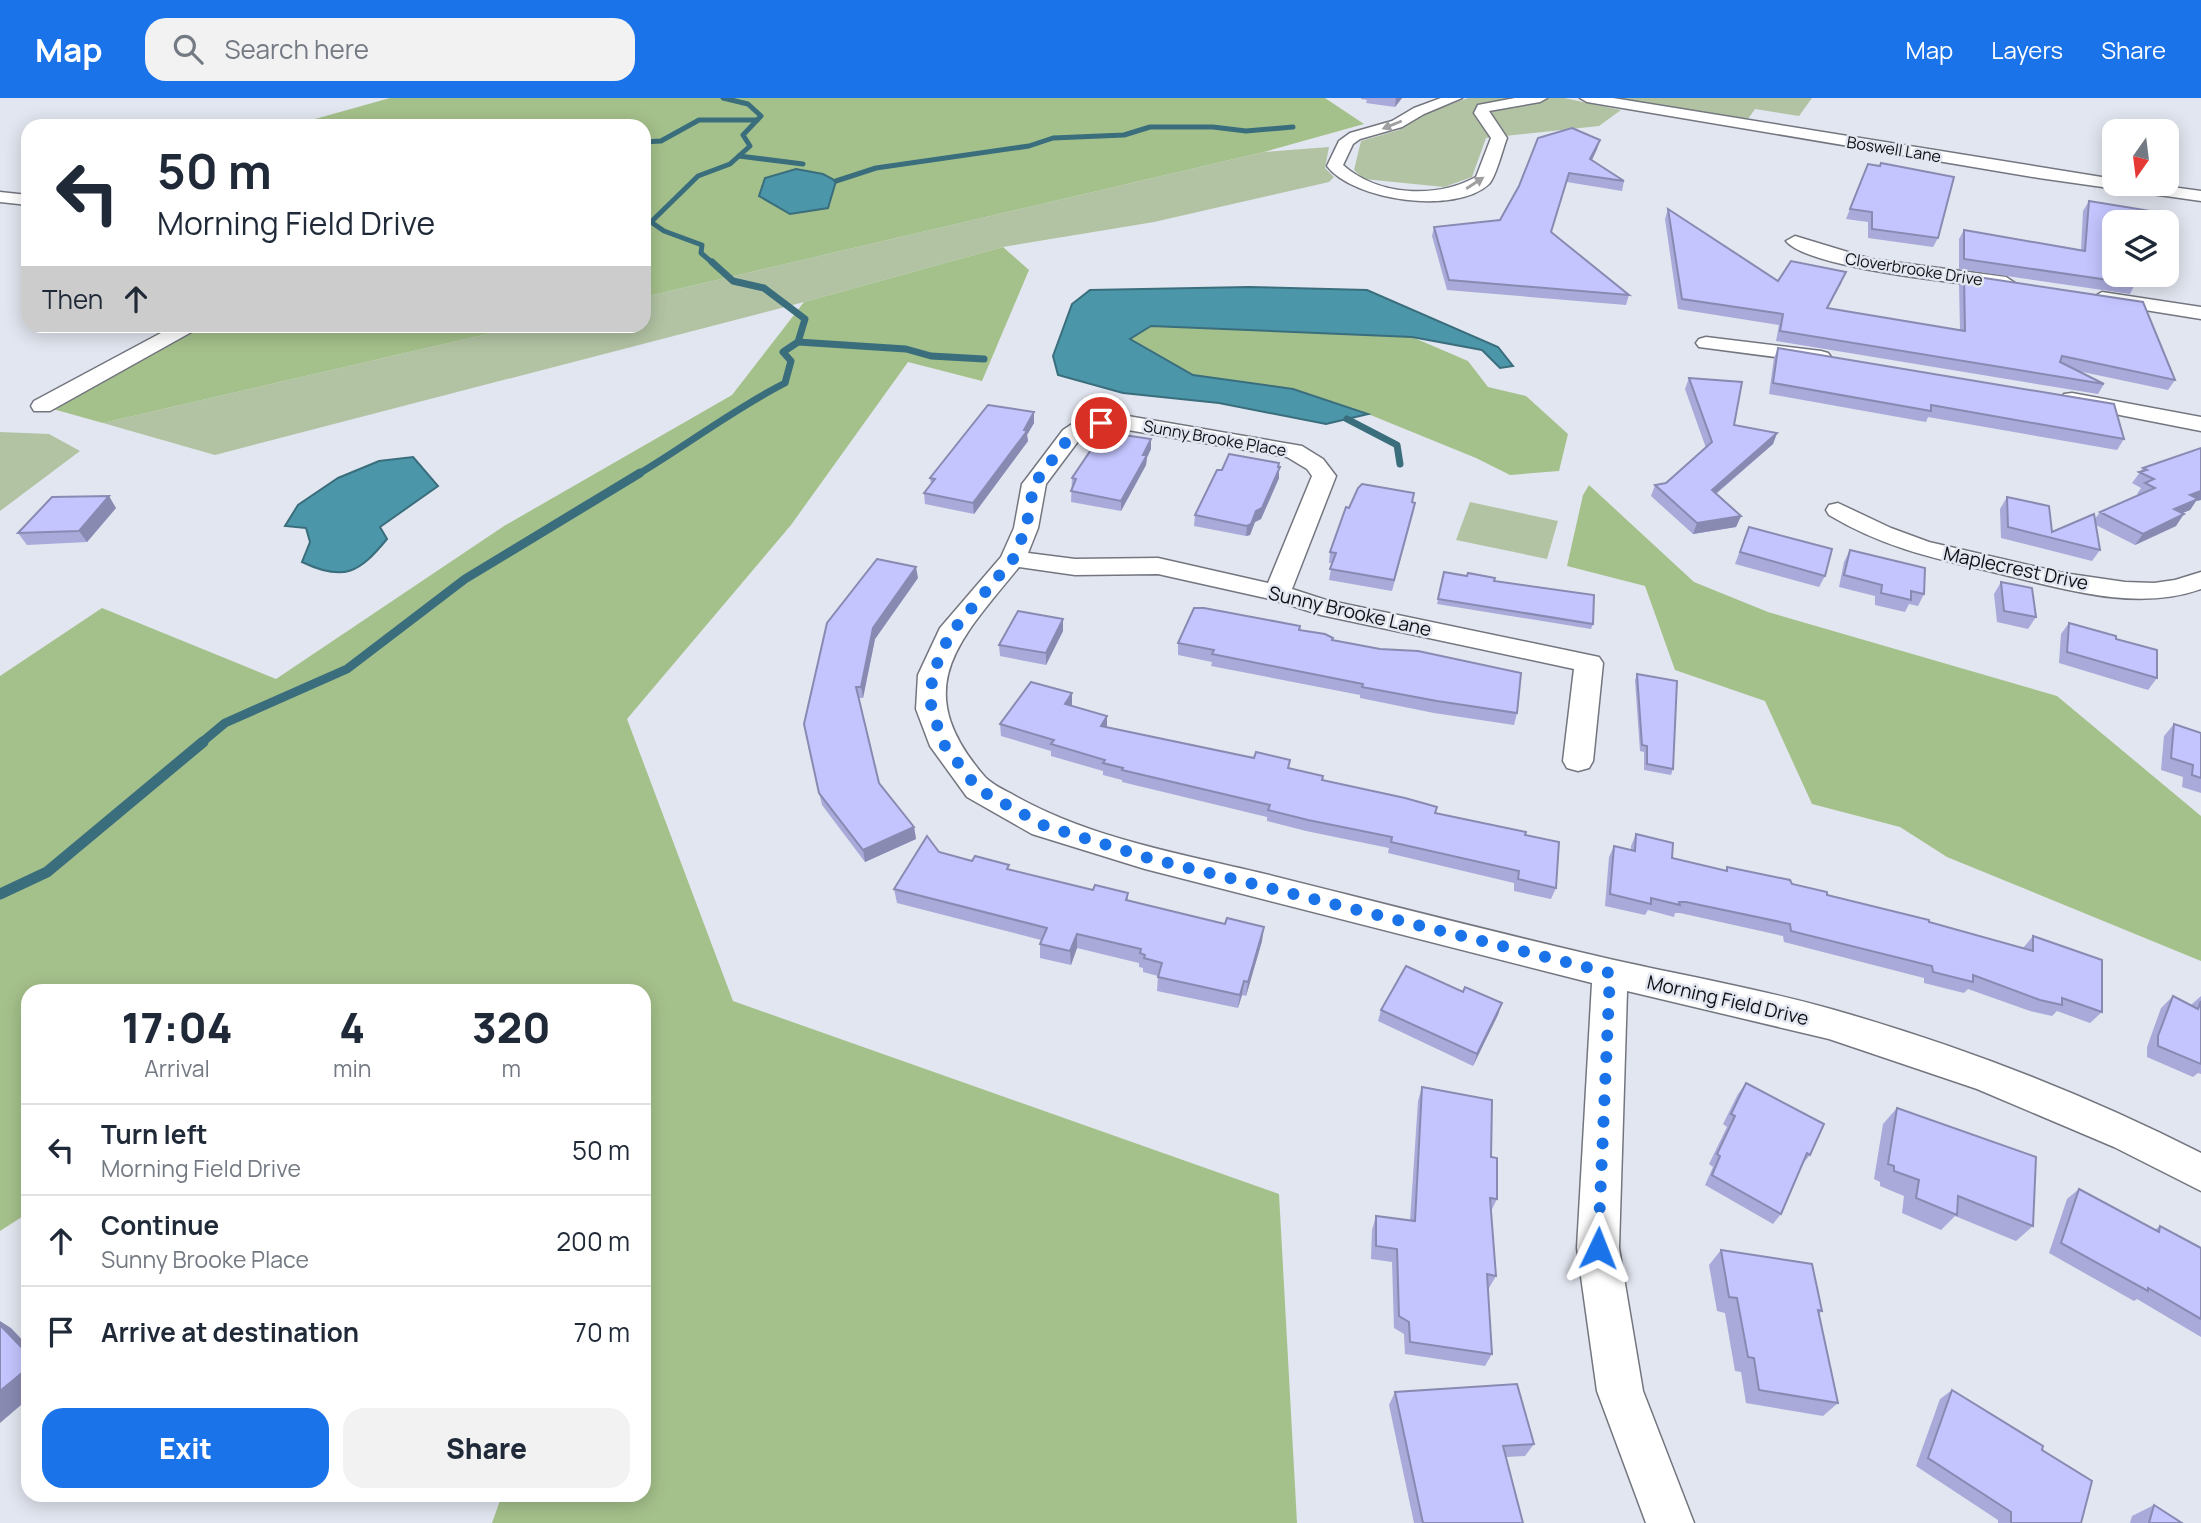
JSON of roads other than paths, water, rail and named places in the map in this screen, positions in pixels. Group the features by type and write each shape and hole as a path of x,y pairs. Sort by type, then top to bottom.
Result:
{"street":[{"path":"1455,98 1419,111 1397,124 1355,136 1347,141 1335,166 1352,181 1388,192 1426,195 1467,189 1483,180 1499,138 1497,131 1485,121 1481,113 1483,108 1540,98"},
{"name":"Boswell Lane","path":"1587,98 2039,173 2201,196"},
{"path":"0,197 21,199"},
{"name":"Cloverbrooke Drive","path":"1795,241 1816,251 1852,261 2024,286"},
{"path":"2078,294 2201,313"},
{"path":"42,406 175,333"},
{"path":"1706,343 1772,349 1837,360"},
{"path":"2048,395 2201,424"},
{"name":"Sunny Brooke Place","path":"1013,559 1026,528 1034,484 1071,435 1086,425 1116,421 1294,451 1315,464 1324,476 1277,593"},
{"name":"Maplecrest Drive","path":"1838,510 1867,527 1912,545 2066,580 2114,589 2140,590 2166,589 2201,580"},
{"name":"Sunny Brooke Lane","path":"1013,559 1074,567 1158,566 1277,593 1321,607 1589,663 1578,761"},
{"name":"Morning Field Drive","path":"1013,559 950,634 932,675 931,709 945,746 978,789 1043,825 1145,857 1610,973 1829,1024 1987,1076 2128,1135 2201,1173"},
{"path":"1610,973 1598,1248 1620,1391 1670,1523"}],"water":[{"path":"796,169 823,174 836,181 828,208 790,214 759,196 765,178"},
{"path":"1249,287 1367,290 1498,347 1513,366 1500,368 1482,350 1412,337 1151,326 1130,339 1193,375 1293,389 1368,414 1326,424 1219,403 1123,393 1058,375 1053,356 1072,304 1090,290"},
{"path":"413,457 438,486 380,527 387,539 368,560 350,571 340,572 329,572 302,562 310,542 306,528 285,526 298,505 338,478 379,461"}],"waterway":[{"path":"714,264 701,253 702,245 664,231 651,222 698,176 730,164 750,146 743,135 761,116 748,104 723,98"},
{"path":"651,142 661,141 699,120 757,120"},
{"path":"836,181 876,168 1029,146 1053,138 1124,135 1150,127 1213,127 1246,131 1293,127"},
{"path":"739,156 803,164"},
{"path":"712,262 733,281 764,288 805,319 798,342"},
{"path":"637,475 747,404 785,383 791,361 783,352 798,342"},
{"path":"798,342 906,349 931,356 984,359"},
{"path":"1347,419 1397,445 1400,464"},
{"path":"201,743 225,723 347,669 465,579 640,473"},
{"path":"0,894 47,872 203,742"}]}
